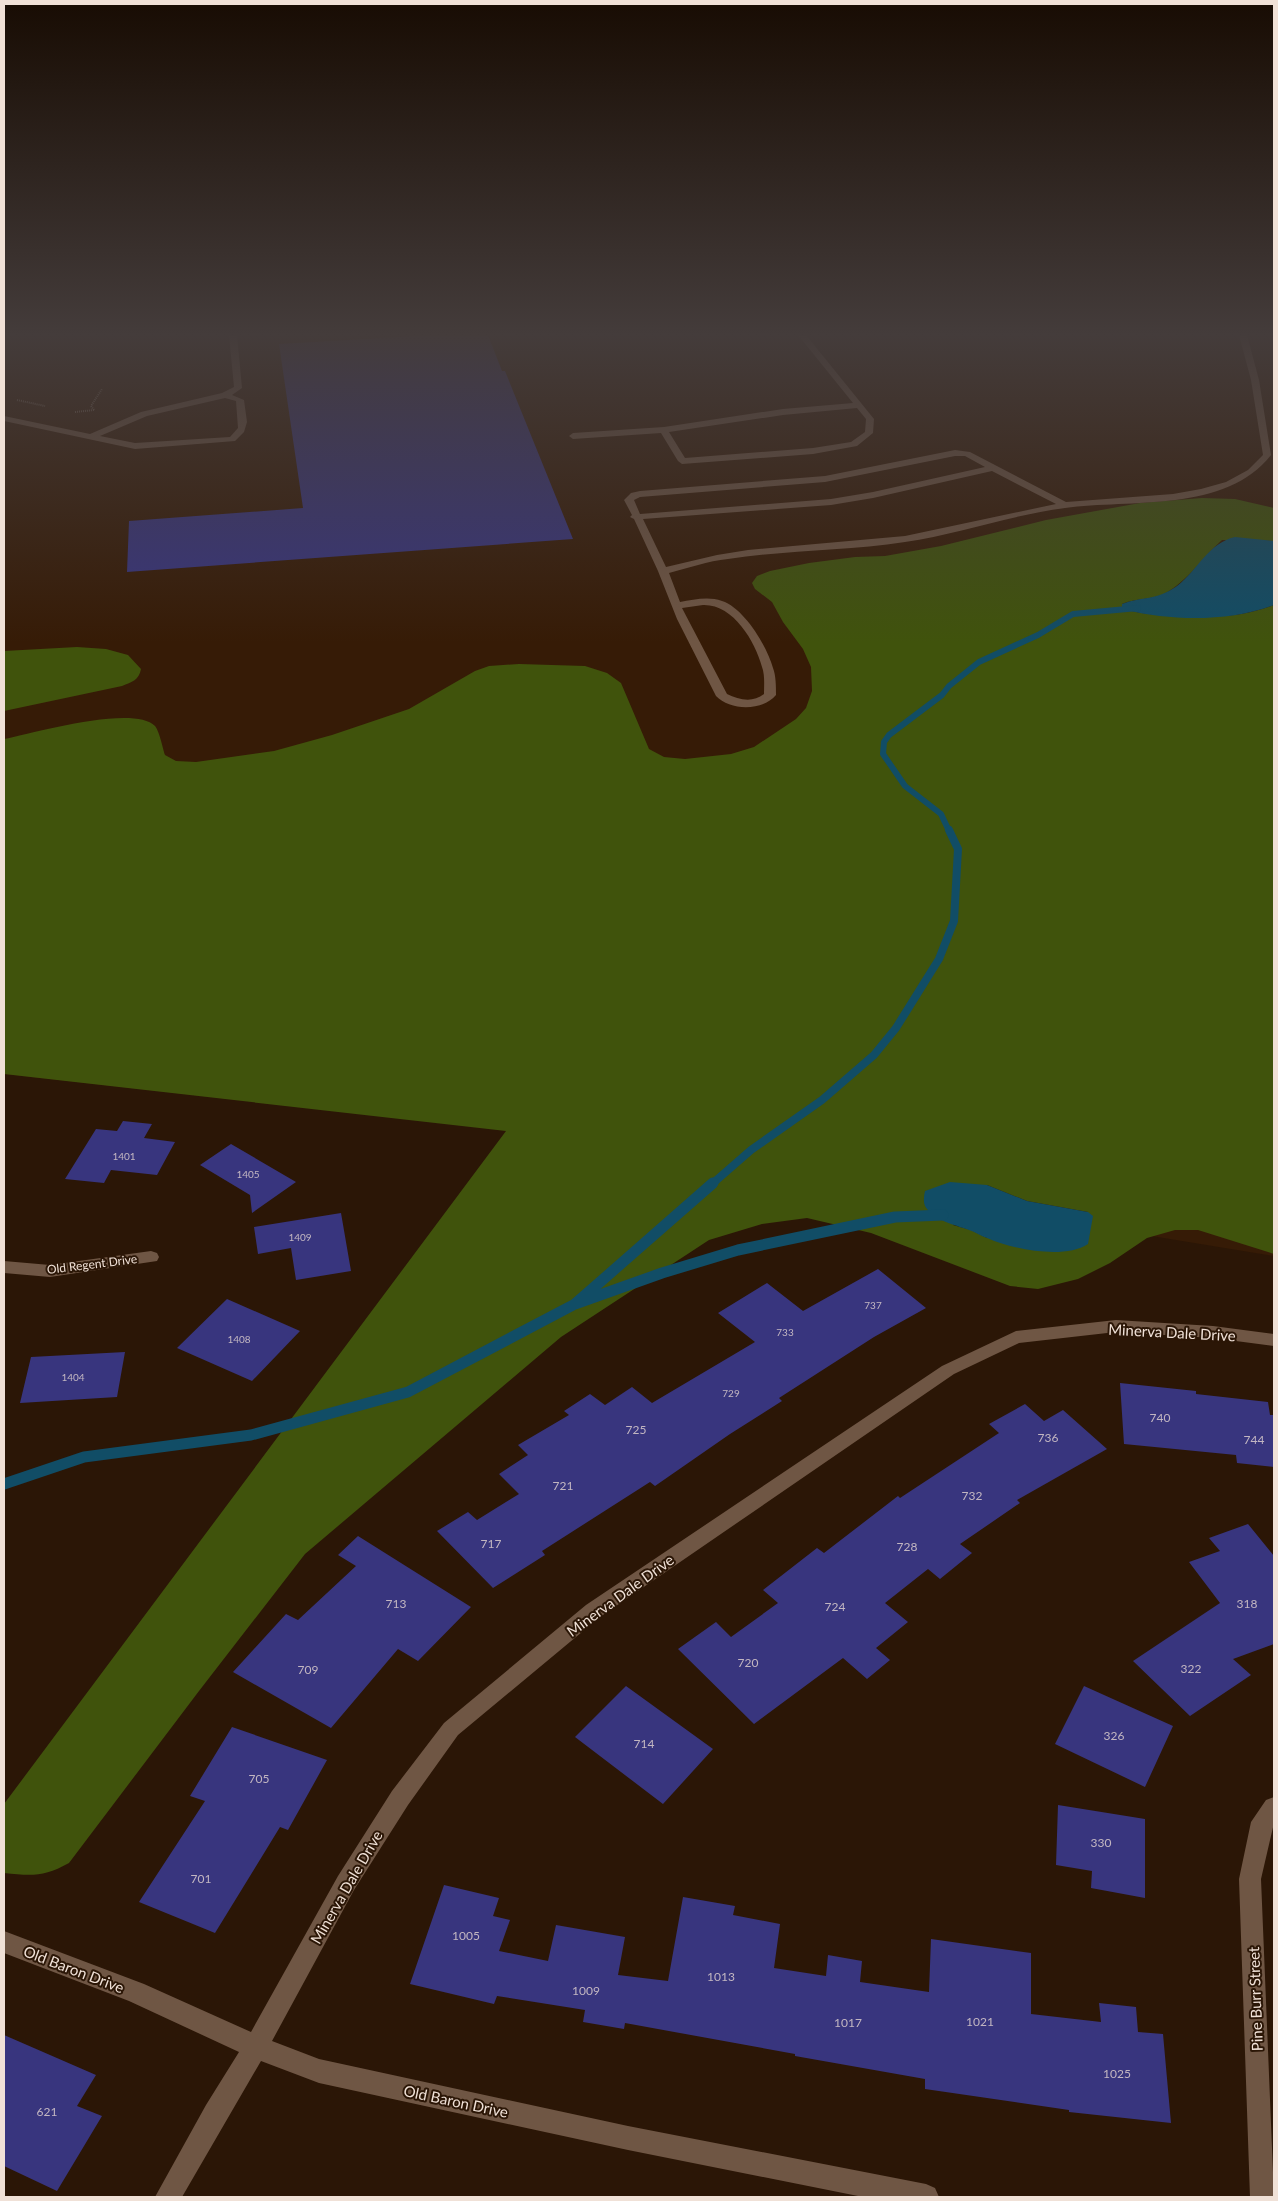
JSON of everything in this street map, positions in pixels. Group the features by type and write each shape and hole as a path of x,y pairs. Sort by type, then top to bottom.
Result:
{"street":[{"path":"89,438 135,446 234,438"},
{"path":"668,438 682,461 812,451 854,444 862,438"},
{"path":"663,571 723,556 905,539 1065,505 1140,500 1190,493 1216,487 1244,477 1260,466 1267,455 1265,438"},
{"path":"676,606 709,602 720,603 739,620 753,638 768,668 770,695 766,700 743,703 728,700 722,696 676,606 663,571 635,517 628,500 634,495 825,479 956,453 967,454 1065,505"},
{"path":"635,517 831,502 993,468"},
{"name":"Old Regent Drive","path":"4,1267 50,1271 151,1257"},
{"name":"Minerva Dale Drive","path":"168,2197 256,2047 346,1883 400,1798 451,1729 593,1611 948,1370 1016,1337 1116,1326 1213,1332 1274,1340"},
{"name":"Pine Burr Street","path":"1263,2197 1250,1879 1262,1822 1274,1807"},
{"name":"Old Baron Drive","path":"4,1942 136,1992 256,2047 319,2071 628,2138 926,2197"}],"shaded area":[{"path":"4,438 1274,438 1274,1256 506,1130 4,1074"}],"green space":[{"path":"1202,498 1235,499 1274,508 1274,541 1222,540 1173,589 1159,596 1122,604 1122,607 1130,611 1161,615 1199,616 1241,614 1274,605 1274,1254 1198,1230 1175,1230 1147,1238 1110,1263 1078,1279 1038,1289 1010,1286 871,1233 807,1218 762,1224 709,1240 561,1337 305,1554 69,1863 45,1873 22,1875 4,1873 4,1804 506,1131 4,1074 4,739 82,722 127,718 144,720 155,726 165,755 176,761 196,762 274,751 332,735 409,709 475,671 489,666 519,664 585,666 607,673 621,683 649,749 664,757 685,759 731,754 754,747 796,719 806,708 812,691 811,667 803,649 783,622 772,602 755,589 752,583 757,576 770,571 809,563 855,557 885,556 941,546 1046,520 1140,503","holes":["987,1185 1027,1201 1088,1212 987,1238 971,1230 953,1225"]},
{"path":"77,647 106,649 128,655 141,669 139,676 122,686 4,711 4,651"}],"water":[{"path":"1235,537 1274,541 1274,605 1257,611 1200,618 1144,614 1126,610 1122,607 1122,604 1169,591 1184,580 1210,551 1226,540"},
{"path":"950,1182 987,1185 1027,1201 1088,1212 1093,1216 1088,1244 1078,1249 1066,1251 1052,1252 1024,1249 998,1242 945,1221 929,1211 924,1204 924,1197 925,1191"}],"building":[{"path":"293,438 532,438 573,539 127,572 129,521 303,508"},
{"path":"123,1121 152,1124 144,1138 175,1142 157,1175 111,1170 104,1183 65,1179 96,1129 117,1131"},
{"path":"231,1144 296,1182 252,1213 250,1195 200,1165"},
{"path":"341,1213 351,1271 296,1280 291,1248 258,1254 254,1227"},
{"path":"878,1269 926,1308 874,1337 779,1398 782,1401 655,1486 650,1482 542,1551 545,1555 493,1588 437,1531 468,1512 477,1520 519,1494 499,1474 528,1455 518,1445 569,1415 564,1411 590,1394 605,1405 632,1387 652,1403 755,1342 718,1313 767,1283 803,1311"},
{"path":"227,1299 300,1331 252,1381 177,1348"},
{"path":"125,1352 117,1397 20,1403 31,1357"},
{"path":"1120,1383 1196,1391 1196,1394 1268,1402 1270,1415 1274,1415 1274,1467 1237,1463 1236,1455 1124,1444"},
{"path":"1025,1404 1044,1421 1063,1410 1107,1449 1017,1500 1020,1503 960,1544 972,1553 940,1579 928,1569 885,1603 908,1622 876,1648 890,1660 867,1679 843,1658 754,1724 678,1649 716,1622 731,1637 778,1603 763,1590 817,1548 824,1553 898,1496 900,1498 999,1433 989,1424"},
{"path":"1248,1524 1274,1556 1274,1644 1233,1659 1251,1675 1190,1716 1133,1661 1220,1603 1189,1562 1220,1551 1209,1538"},
{"path":"358,1536 471,1607 418,1661 398,1649 331,1728 233,1672 286,1614 298,1620 356,1566 338,1555"},
{"path":"626,1686 713,1749 663,1804 575,1737"},
{"path":"1084,1686 1173,1726 1145,1787 1055,1744"},
{"path":"232,1727 327,1760 288,1830 280,1827 215,1933 139,1902 205,1801 190,1796"},
{"path":"1058,1805 1145,1819 1145,1898 1091,1888 1092,1871 1056,1865"},
{"path":"444,1885 499,1898 493,1916 510,1920 499,1951 548,1961 556,1925 625,1937 618,1975 668,1981 683,1897 735,1906 733,1915 780,1924 774,1968 826,1976 828,1955 862,1961 860,1982 929,1992 931,1939 1031,1953 1031,2014 1101,2022 1099,2003 1136,2007 1138,2032 1163,2034 1171,2123 1069,2112 1069,2110 925,2089 925,2079 625,2023 624,2029 583,2022 585,2010 497,1996 494,2004 410,1984"},
{"path":"4,2035 96,2075 77,2106 102,2116 57,2191 4,2166"}],"waterway":[{"path":"949,831 941,814 905,786 883,754 884,742 889,735 942,695 949,686 979,662 1038,635 1073,614 1138,608"},
{"path":"712,1184 751,1150 822,1100 874,1055 896,1028 939,959 954,921 958,849 949,830"},
{"path":"575,1304 713,1183"},
{"path":"575,1304 662,1273 738,1250 895,1217 943,1215"},
{"path":"4,1484 84,1457 251,1435 408,1392 575,1304"}]}
